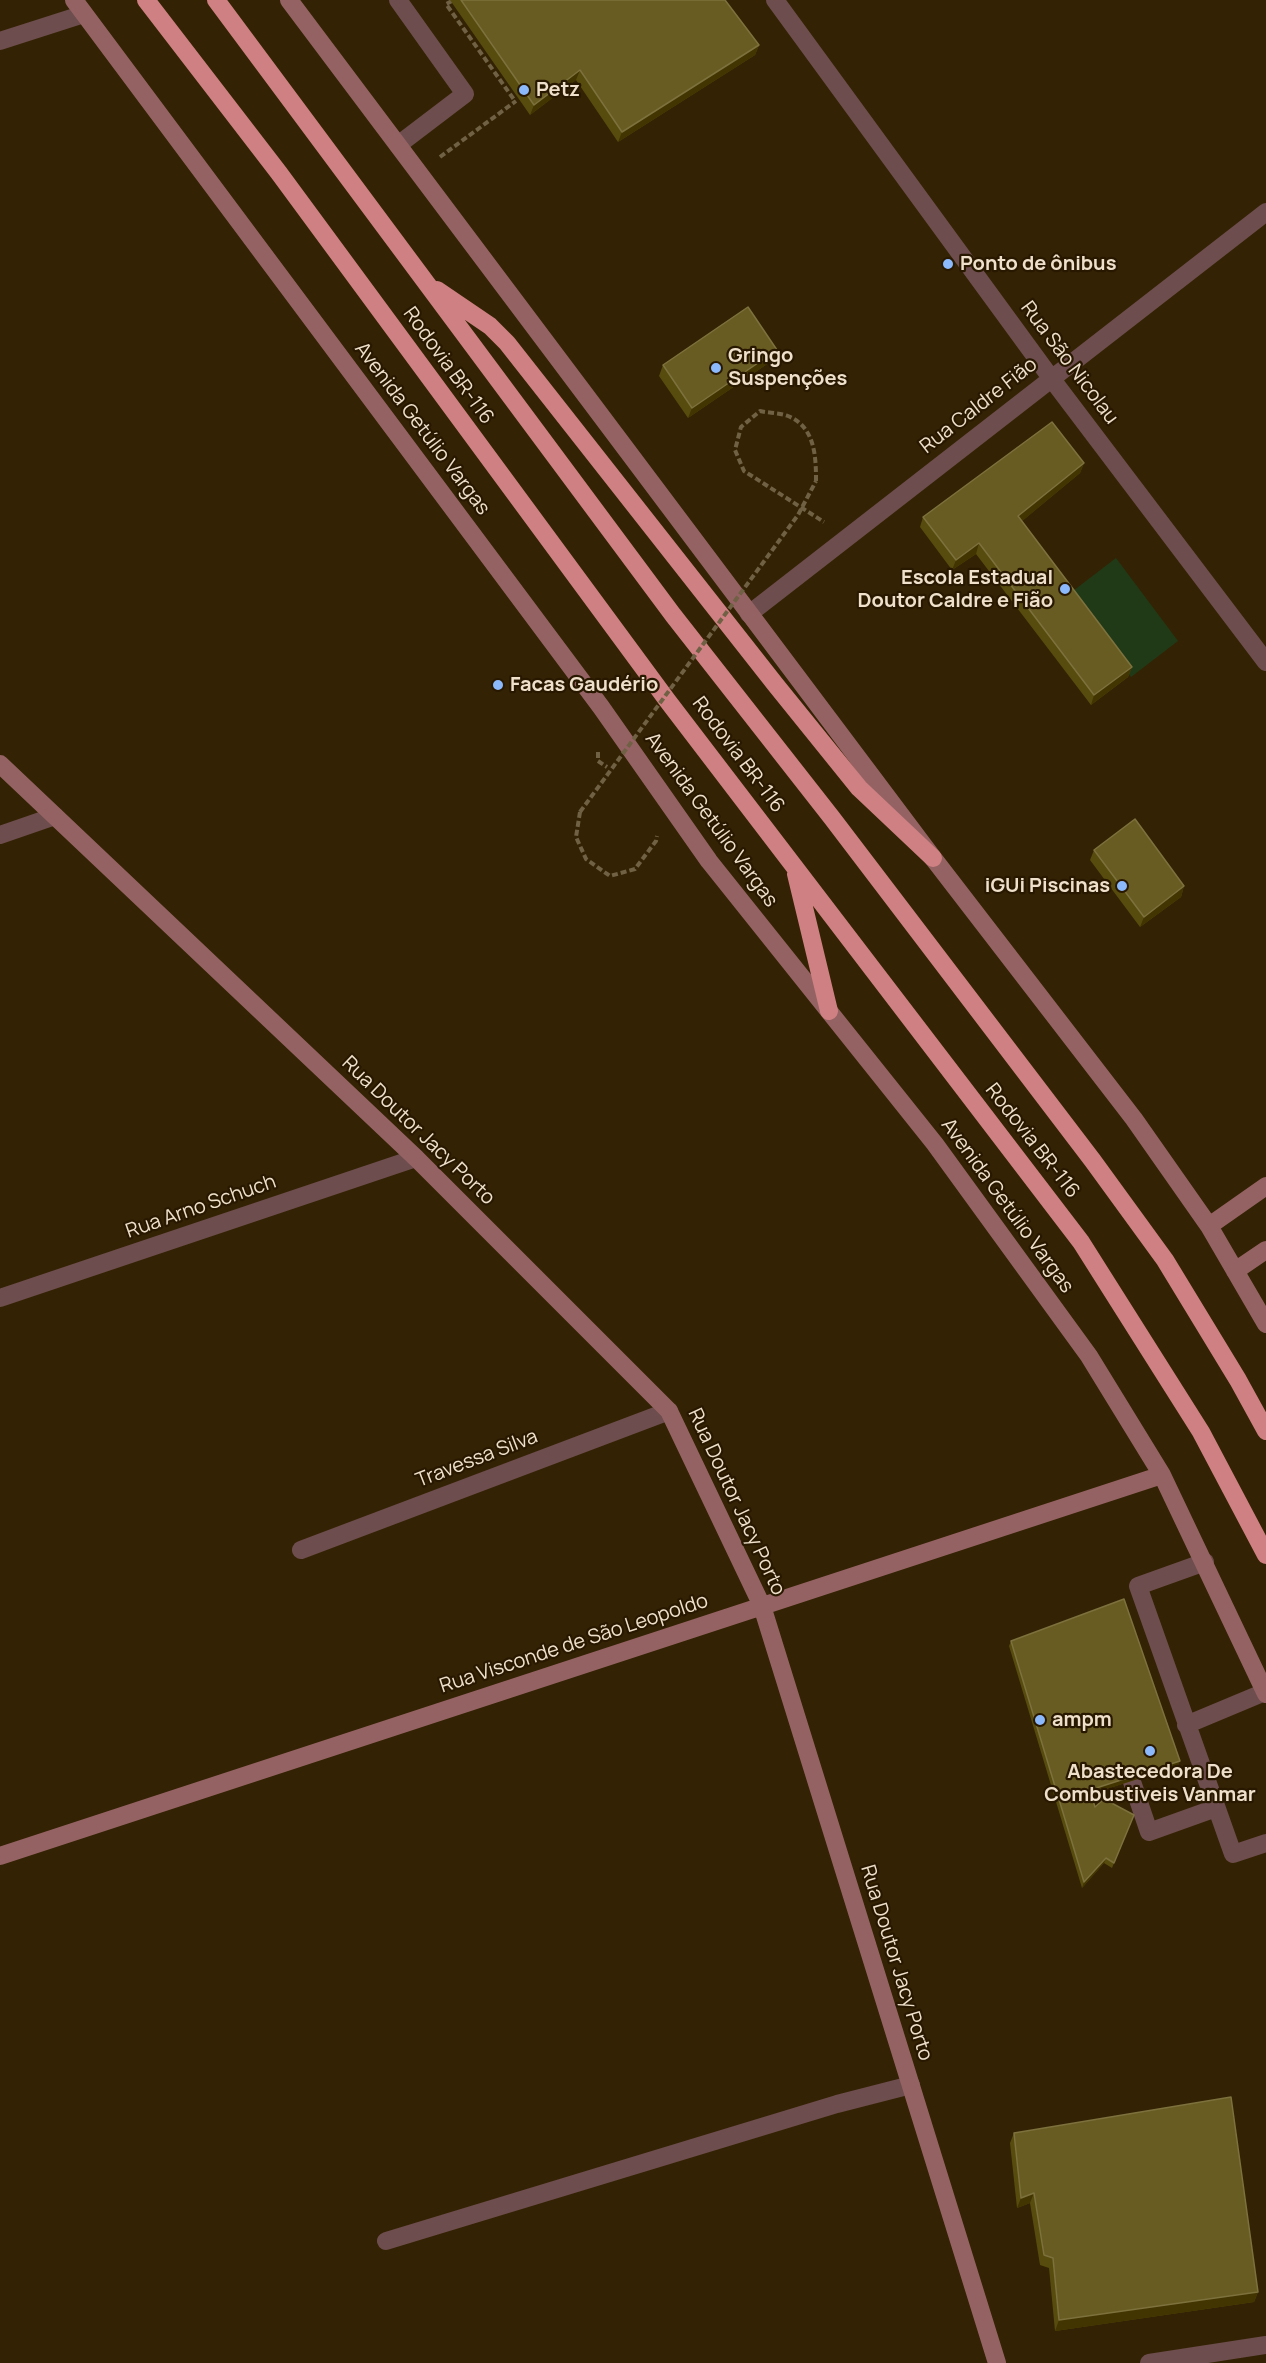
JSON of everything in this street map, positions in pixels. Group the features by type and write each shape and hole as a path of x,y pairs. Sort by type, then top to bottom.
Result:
{"highway":[{"name":"Rodovia BR-116","path":"146,0 279,173 546,538 1082,1242 1201,1432 1266,1555"},
{"name":"Rodovia BR-116","path":"216,0 673,615 1093,1161 1165,1260 1266,1431"},
{"path":"426,282 490,326 507,343 767,675 859,788 933,858"},
{"path":"794,866 830,1011"}],"main road":[{"path":"289,0 933,858 1134,1119 1209,1226 1266,1324"},
{"name":"Avenida Getúlio Vargas","path":"79,7 601,707 709,861 935,1144 1089,1356 1162,1475 1266,1693"},
{"name":"Rua Doutor Jacy Porto","path":"0,764 416,1158 669,1411 762,1606 997,2363"},
{"path":"1209,1226 1266,1186"},
{"path":"1235,1270 1266,1250"},
{"name":"Rua Visconde de São Leopoldo","path":"0,1856 1162,1475"}],"street":[{"path":"398,0 465,94 398,145"},
{"name":"Rua São Nicolau","path":"775,0 1051,378 1266,662"},
{"path":"0,41 79,7"},
{"name":"Rua Caldre Fião","path":"749,614 1266,212"},
{"path":"0,835 55,816"},
{"name":"Rua Arno Schuch","path":"0,1299 416,1158"},
{"name":"Travessa Silva","path":"301,1550 669,1411"},
{"path":"1205,1562 1137,1586 1233,1854 1266,1843"},
{"path":"1138,1648 1154,1633"},
{"path":"1186,1725 1266,1693"},
{"path":"1119,1742 1149,1832 1216,1808"},
{"path":"386,2241 837,2104 910,2085"},
{"path":"1149,2363 1266,2345"}],"path":[{"path":"451,149 517,100 445,2 452,1"},
{"path":"657,832 656,841 635,869 610,876 586,860 576,837 580,812 798,515 816,481 816,450 808,431 789,416 760,411 741,426 735,450 744,471 849,537"},
{"path":"601,707 598,721 598,761 617,773"}],"green space":[{"path":"1116,558 1178,641 1131,677 1069,594"}],"building":[{"path":"461,0 725,0 759,45 622,132 580,70 534,105"},
{"name":"Gringo Suspenções","path":"748,307 777,350 692,408 663,365"},
{"path":"1052,422 1084,463 1018,516 1132,667 1094,695 979,543 956,560 923,517"},
{"path":"1135,819 1184,886 1144,917 1094,850"},
{"path":"1124,1599 1180,1761 1090,1790 1095,1807 1104,1799 1134,1815 1114,1863 1106,1858 1084,1882 1011,1641"},
{"path":"1231,2097 1258,2292 1059,2320 1053,2258 1044,2255 1034,2193 1021,2198 1014,2133"}],"place":[{"name":"Petz","path":"524,90"},
{"name":"Ponto de ônibus","path":"948,264"},
{"name":"Gringo Suspenções","path":"716,368"},
{"name":"Escola Estadual Doutor Caldre e Fião","path":"1065,589"},
{"name":"Facas Gaudério","path":"498,685"},
{"name":"iGUi Piscinas","path":"1122,886"},
{"name":"ampm","path":"1040,1720"},
{"name":"Abastecedora De Combustiveis Vanmar","path":"1150,1751"}]}
